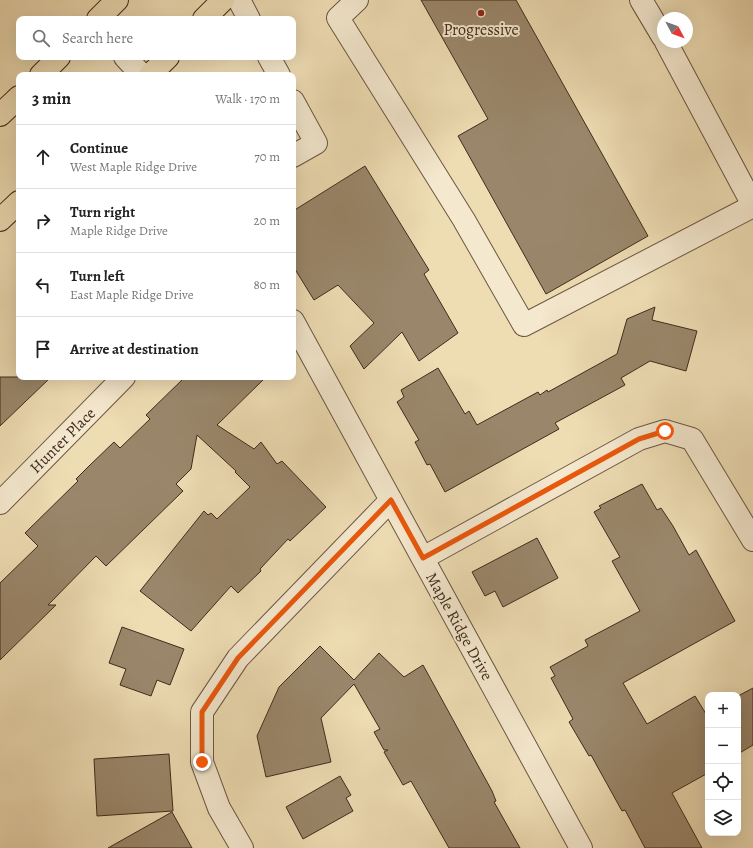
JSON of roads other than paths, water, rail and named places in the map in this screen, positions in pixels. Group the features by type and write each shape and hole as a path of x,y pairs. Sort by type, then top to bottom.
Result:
{"highway":[{"path":"101,16 117,0"},
{"path":"207,16 223,0"},
{"path":"44,72 56,60"},
{"path":"153,72 165,60"},
{"path":"0,115 16,99"},
{"path":"0,220 16,205"}],"street":[{"path":"239,0 247,16"},
{"path":"357,0 338,18 464,220 524,325 753,206 669,48"},
{"path":"641,0 657,27"},
{"path":"128,60 139,72"},
{"path":"271,60 277,72"},
{"path":"296,106 316,143 296,154"},
{"name":"Maple Ridge Drive","path":"296,326 581,848"},
{"name":"Hunter Place","path":"0,503 121,380"},
{"path":"423,558 639,439 665,431 692,439 753,540"},
{"path":"242,848 219,808 202,762 202,712 238,658 391,500"}],"place":[{"name":"Progressive","path":"481,13"}]}
